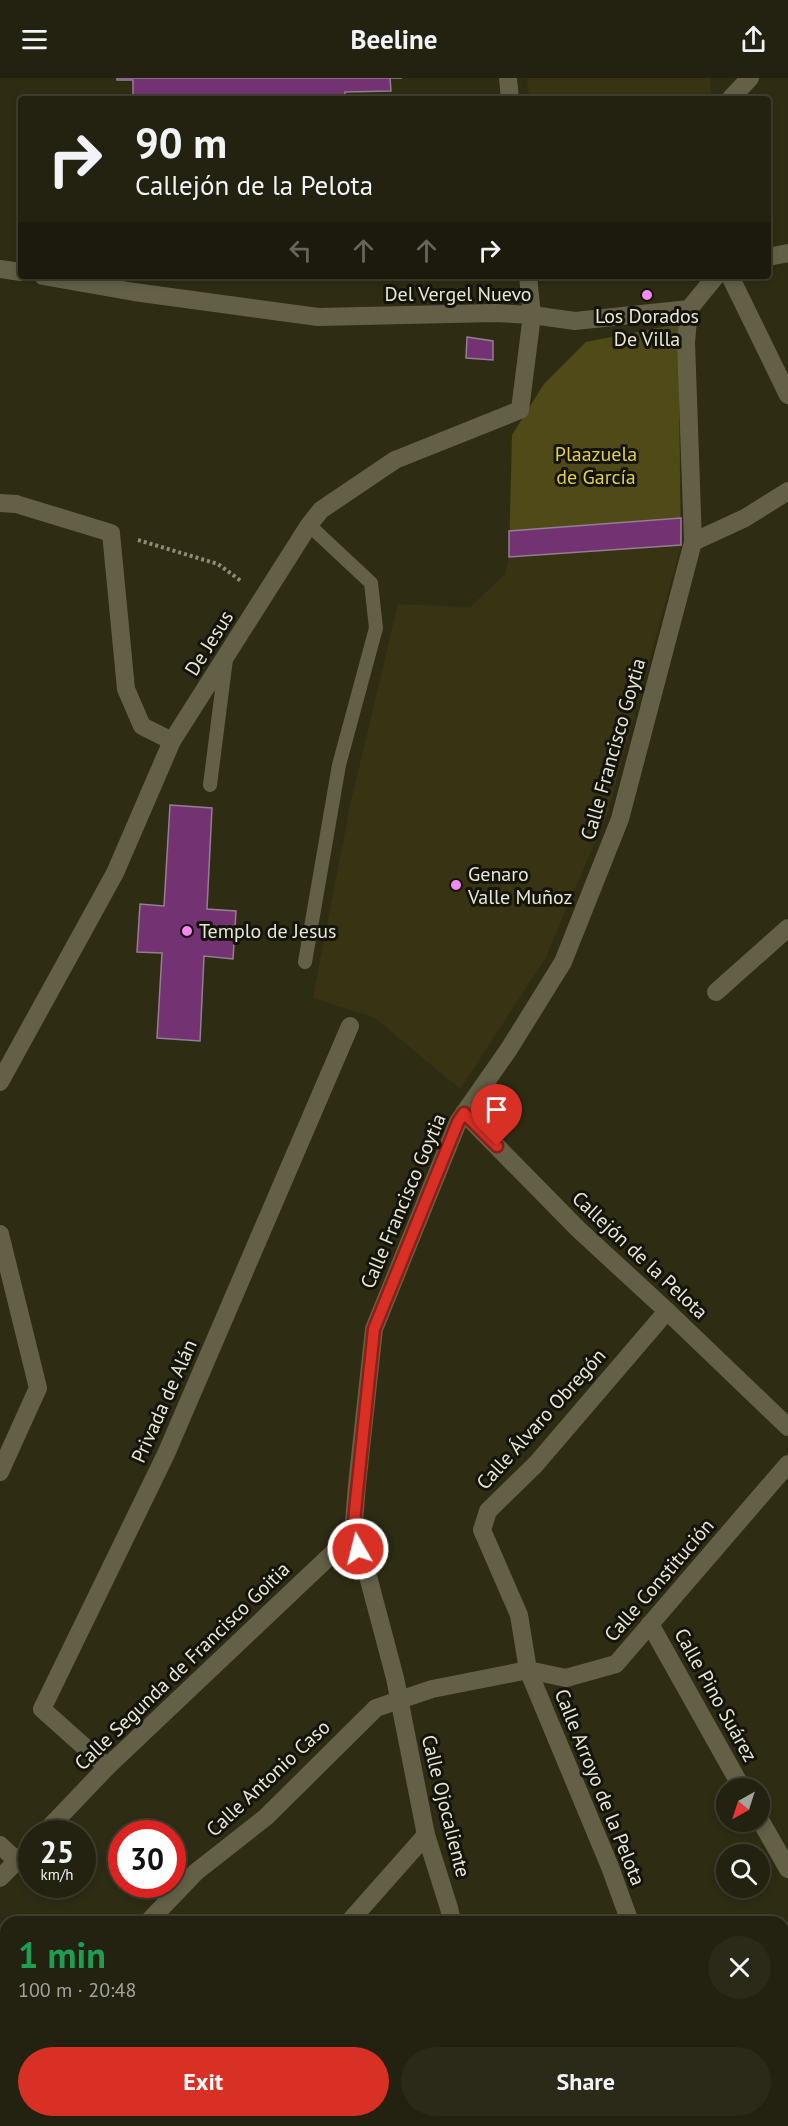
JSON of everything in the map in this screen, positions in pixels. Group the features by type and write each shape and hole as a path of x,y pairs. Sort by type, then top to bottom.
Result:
{"street":[{"path":"508,78 510,96"},
{"path":"731,96 732,78"},
{"path":"733,96 750,78"},
{"path":"771,256 788,253"},
{"path":"0,269 18,272"},
{"name":"Del Vergel Nuevo","path":"60,279 134,292 318,318 495,313 574,321 689,309"},
{"path":"528,279 532,315"},
{"path":"689,309 714,279"},
{"path":"731,279 788,395"},
{"name":"Calle Francisco Goytia","path":"398,1702 395,1678 369,1580 353,1534 374,1329 458,1122 509,1049 563,962 620,819 693,542 686,342 689,309"},
{"name":"De Jesus","path":"0,1082 115,873 172,741 309,525 321,510 395,460 520,410 532,315"},
{"path":"693,542 745,518 788,491"},
{"path":"8,503 111,533 126,689 142,726 172,741"},
{"path":"716,992 788,928"},
{"name":"Privada de Alán","path":"107,1767 42,1709 166,1454 351,1026"},
{"name":"Callejón de la Pelota","path":"464,1113 578,1229 668,1311 788,1427"},
{"path":"0,1234 38,1388 0,1472"},
{"name":"Calle Álvaro Obregón","path":"528,1670 519,1616 482,1530 488,1511 536,1464 668,1311"},
{"name":"Calle Constitución","path":"398,1702 432,1689 528,1670 566,1678 616,1664 788,1464"},
{"name":"Calle Segunda de Francisco Goitia","path":"56,1820 107,1767 353,1534"},
{"name":"Calle Pino Suárez","path":"650,1624 736,1778"},
{"name":"Calle Arroyo de la Pelota","path":"528,1670 610,1867 628,1916"},
{"name":"Calle Ojocaliente","path":"398,1702 426,1835 451,1916"},
{"name":"Calle Antonio Caso","path":"154,1916 196,1872 266,1817 376,1708 398,1702"},
{"path":"767,1832 788,1869"},
{"path":"354,1916 426,1835"},
{"path":"0,1845 17,1861 0,1878"}],"lane":[{"path":"305,962 339,765 376,628 371,584 309,525"},
{"path":"210,785 226,658"}],"path":[{"path":"111,533 218,564 264,597"}],"shaded area":[{"path":"527,78 710,78 712,96 529,96"},
{"name":"Genaro Valle Muñoz","path":"681,545 608,812 545,959 460,1089 375,1018 313,998 350,805 398,604 470,607 505,574 509,557"}],"green space":[{"name":"Plaazuela de García","path":"678,324 681,545 509,557 512,435 544,384 586,342"}],"building":[{"path":"117,78 390,78 391,91 345,92 345,96 133,96 133,80 117,80"},
{"path":"467,337 493,341 493,360 466,358"},
{"path":"681,518 681,545 509,557 509,531"},
{"name":"Templo de Jesus","path":"170,805 212,808 207,909 236,911 233,959 204,956 200,1041 157,1038 162,953 137,952 140,904 164,906"}],"place":[{"name":"Los Dorados De Villa","path":"647,295"},
{"name":"Genaro Valle Muñoz","path":"456,885"},
{"name":"Templo de Jesus","path":"187,931"}],"route":[{"path":"358,1549 353,1534 374,1329 458,1122 464,1113 497,1146"}]}
